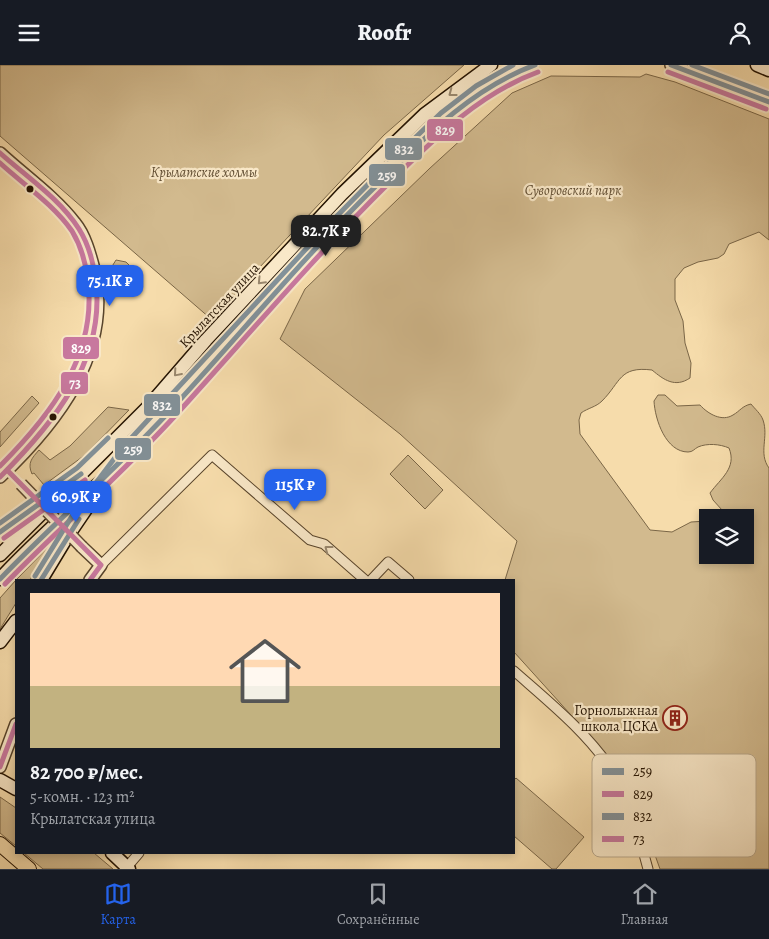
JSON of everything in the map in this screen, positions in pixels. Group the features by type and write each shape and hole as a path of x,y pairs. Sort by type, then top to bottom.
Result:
{"main road":[{"name":"Крылатская улица","path":"0,555 148,407 206,340 342,194 425,114 491,65"},
{"path":"756,65 769,70"},
{"path":"42,579 98,490 355,205 436,127 488,87 526,67"},
{"path":"0,579 22,555 134,448"},
{"path":"0,532 82,474"},
{"path":"0,642 15,622"},
{"path":"0,781 15,788"},
{"path":"0,844 29,869"},
{"path":"113,854 128,868"}],"street":[{"path":"526,67 535,65"},
{"path":"671,65 769,102"},
{"path":"0,153 76,224 91,256 96,277 97,305 95,333 81,375 67,400 4,474 21,484 101,565"},
{"path":"91,579 101,565 212,455 310,540 324,544 364,579"},
{"path":"372,579 388,562 408,579"},
{"path":"515,672 568,717 598,754"},
{"path":"0,767 15,727"},
{"path":"128,868 138,854"},
{"path":"644,857 648,869"}],"green space":[{"name":"Крылатские холмы","path":"0,65 464,65 384,135 211,319 0,136"},
{"name":"Суворовский парк","path":"646,74 675,82 769,119 769,240 759,232 729,244 724,254 718,258 698,262 684,268 675,279 675,300 683,321 685,343 691,363 690,378 675,383 665,380 652,370 633,370 622,377 602,401 581,413 579,420 580,434 650,530 672,532 691,522 699,522 699,564 754,564 754,509 721,509 713,500 710,493 727,472 731,461 729,448 709,445 698,447 691,452 680,451 663,434 654,401 658,395 665,395 677,406 700,405 711,414 724,418 751,404 762,418 765,426 764,457 769,468 769,869 660,869 656,857 756,857 756,754 606,754 515,653 515,579 505,579 517,541 400,434 280,339 305,289 429,169 512,93 551,76 640,77"},
{"path":"116,260 126,262 131,267 114,285 111,268"},
{"path":"32,396 39,403 0,447 0,432"},
{"path":"108,407 129,410 85,455 44,485 34,473 32,474 30,464 32,458 39,450 50,460 70,446"},
{"path":"408,455 443,490 425,509 390,474"},
{"path":"51,544 31,579 17,579"},
{"path":"15,581 15,605 0,629 0,598"},
{"path":"515,779 584,837 556,869 552,869 515,837"},
{"path":"0,797 15,807 15,845 0,833"},
{"path":"25,854 95,854 113,869 43,869"}],"transit line":[{"name":"832","path":"35,576 77,508 123,447 331,222 441,113 476,86 513,65"},
{"name":"259","path":"0,579 147,435 326,237 434,129 471,99 491,86 535,65"},
{"name":"259","path":"671,65 769,102"},
{"name":"832","path":"692,65 769,94"},
{"name":"829","path":"5,584 153,439 360,212 422,151 476,106 516,81 538,72"},
{"name":"829","path":"668,72 766,109"},
{"name":"73","path":"0,153 53,198 83,235 94,269 97,312 92,339 83,365 71,390 56,414 0,477"},
{"name":"829","path":"0,163 47,203 72,231 86,268 89,308 85,335 66,383 36,427 0,466"},
{"name":"832","path":"0,523 77,468 108,438"},
{"name":"73","path":"7,470 101,565 91,579"},
{"name":"259","path":"0,532 81,474"},
{"name":"829","path":"4,538 85,480"},
{"name":"259","path":"42,579 79,519"},
{"name":"73","path":"0,767 15,727"}],"place":[{"name":"Горнолыжная школа ЦСКА","path":"675,718"}]}
